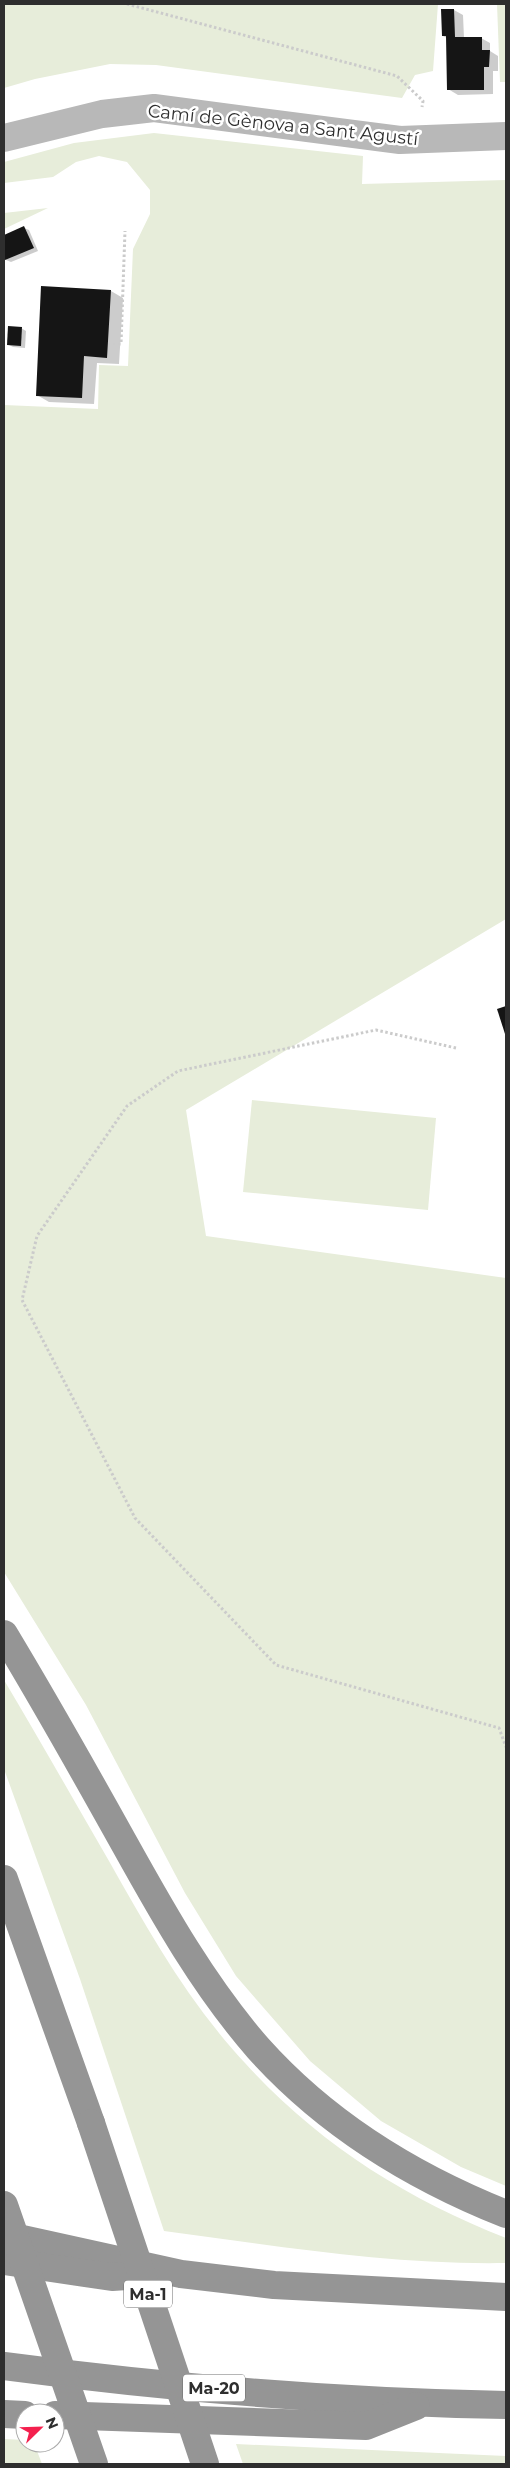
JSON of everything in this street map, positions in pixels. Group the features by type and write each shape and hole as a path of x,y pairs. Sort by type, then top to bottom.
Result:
{"highway":[{"path":"4,1634 172,1927 220,2002 258,2048 323,2109 388,2156 421,2176 506,2214"},
{"name":"Ma-1","path":"4,1880 91,2123 205,2464"},
{"path":"4,2205 94,2464"},
{"path":"4,2236 181,2274 274,2285 506,2297"},
{"path":"4,2262 112,2277 181,2274"},
{"name":"Ma-20","path":"4,2366 111,2380 424,2403 506,2405"},
{"path":"65,2416 366,2426 424,2403"}],"street":[{"name":"Camí de Gènova a Sant Agustí","path":"4,138 102,114 154,108 400,140 506,136"}],"path":[{"path":"127,4 397,76 423,101 418,140"},
{"path":"108,344 121,344 125,230"},
{"path":"456,1048 376,1030 178,1071 127,1106 37,1236 22,1300 135,1518 276,1665 499,1728 506,1747"}],"green space":[{"path":"4,4 438,4 433,71 415,75 402,98 156,65 110,64 35,79 4,88"},
{"path":"497,4 506,4 506,82 500,82"},
{"path":"154,133 363,156 362,184 506,180 506,919 186,1110 206,1236 506,1278 506,2186 461,2167 381,2121 310,2061 236,1976 185,1893 86,1705 4,1572 4,405 98,409 99,365 128,366 133,249 150,214 150,190 127,162 99,156 76,162 53,177 4,183 4,162 74,143"},
{"path":"48,208 4,229 4,213"},
{"path":"252,1100 436,1118 428,1210 243,1192"},
{"path":"4,1680 139,1914 188,1991 225,2040 273,2092 303,2119 365,2166 433,2205 506,2238 506,2263 463,2263 377,2258 164,2231 80,1979 4,1769"},
{"path":"4,2439 15,2440 15,2453 38,2453 42,2464 4,2464"},
{"path":"236,2444 506,2456 506,2464 243,2464"}],"building":[{"path":"441,9 454,9 455,37 482,37 482,50 490,50 489,67 484,67 484,90 447,90 446,36 442,36"},
{"path":"24,226 34,248 5,260 4,235"},
{"path":"41,286 111,290 107,358 84,356 82,398 36,396"},
{"path":"8,326 22,327 21,346 7,345"},
{"path":"506,1006 506,1037 497,1009"}]}
